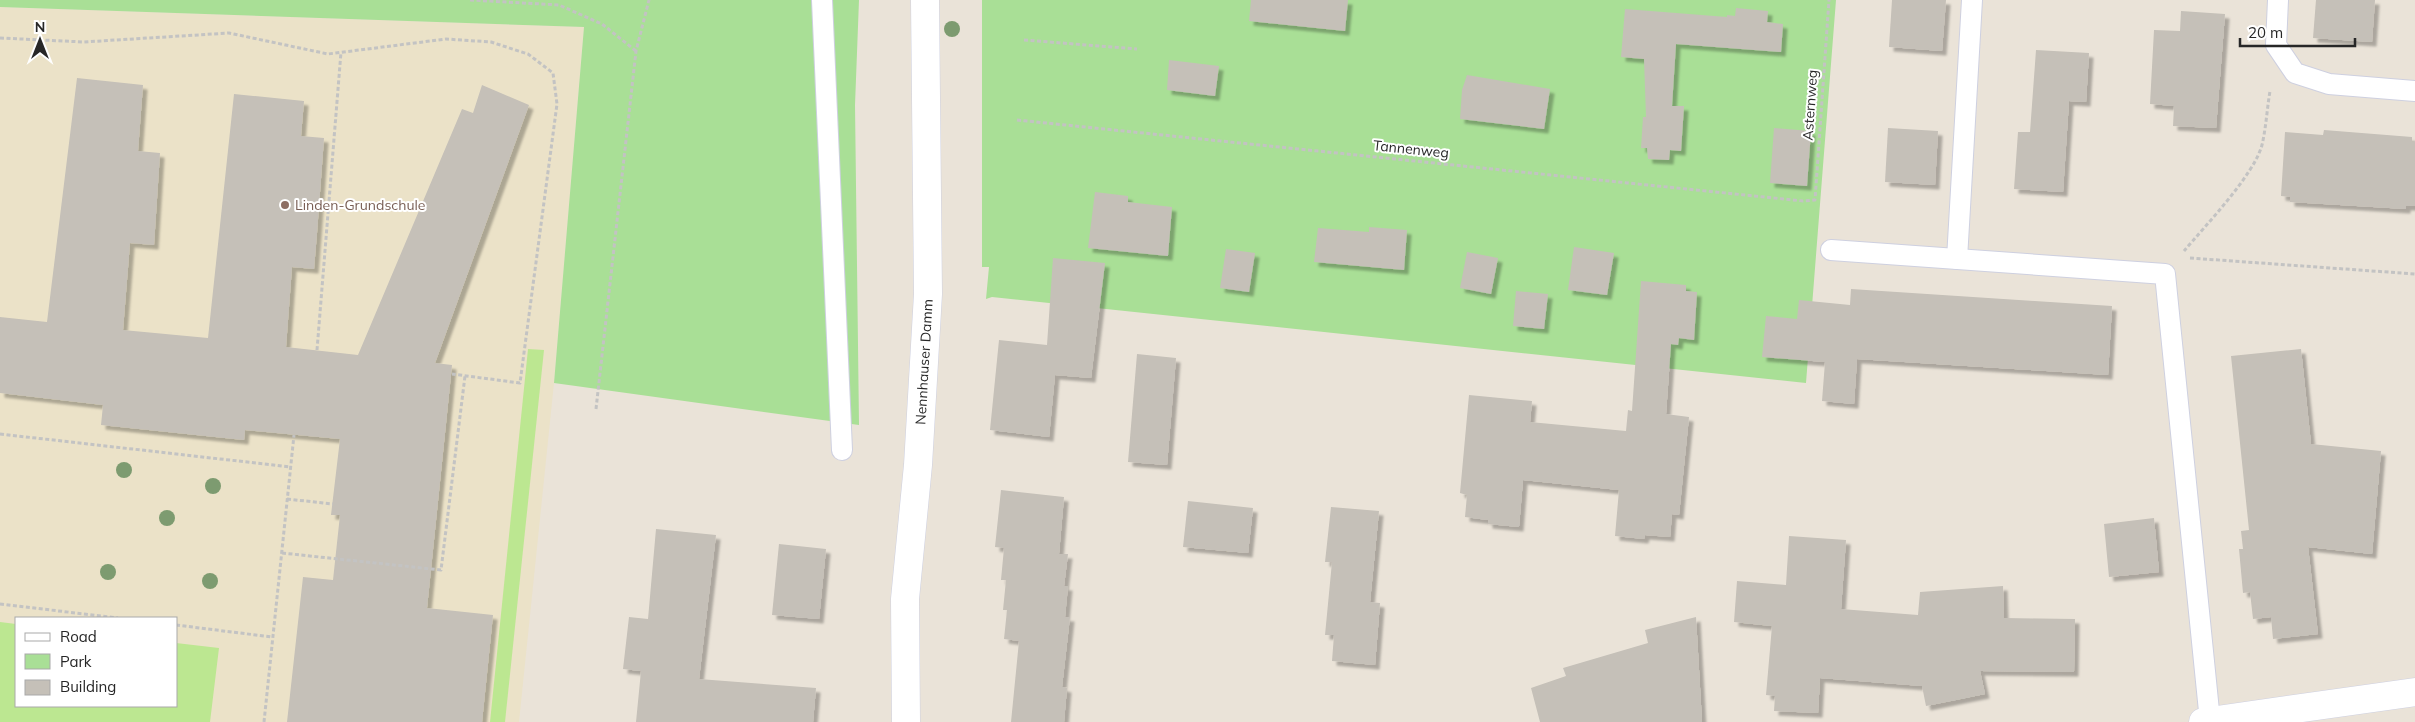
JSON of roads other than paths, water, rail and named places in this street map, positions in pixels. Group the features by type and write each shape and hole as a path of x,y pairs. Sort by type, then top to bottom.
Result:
{"street":[{"name":"Nennhauser Damm","path":"906,722 905,600 918,465 928,294 925,0"},
{"path":"2207,722 2415,692"}],"lane":[{"path":"822,0 842,450"},
{"path":"1957,259 1972,0"},
{"path":"2278,0 2276,45 2295,73 2329,84 2415,90"},
{"path":"1831,250 2165,274 2207,722"}],"place":[{"name":"Linden-Grundschule","path":"285,205"}]}
